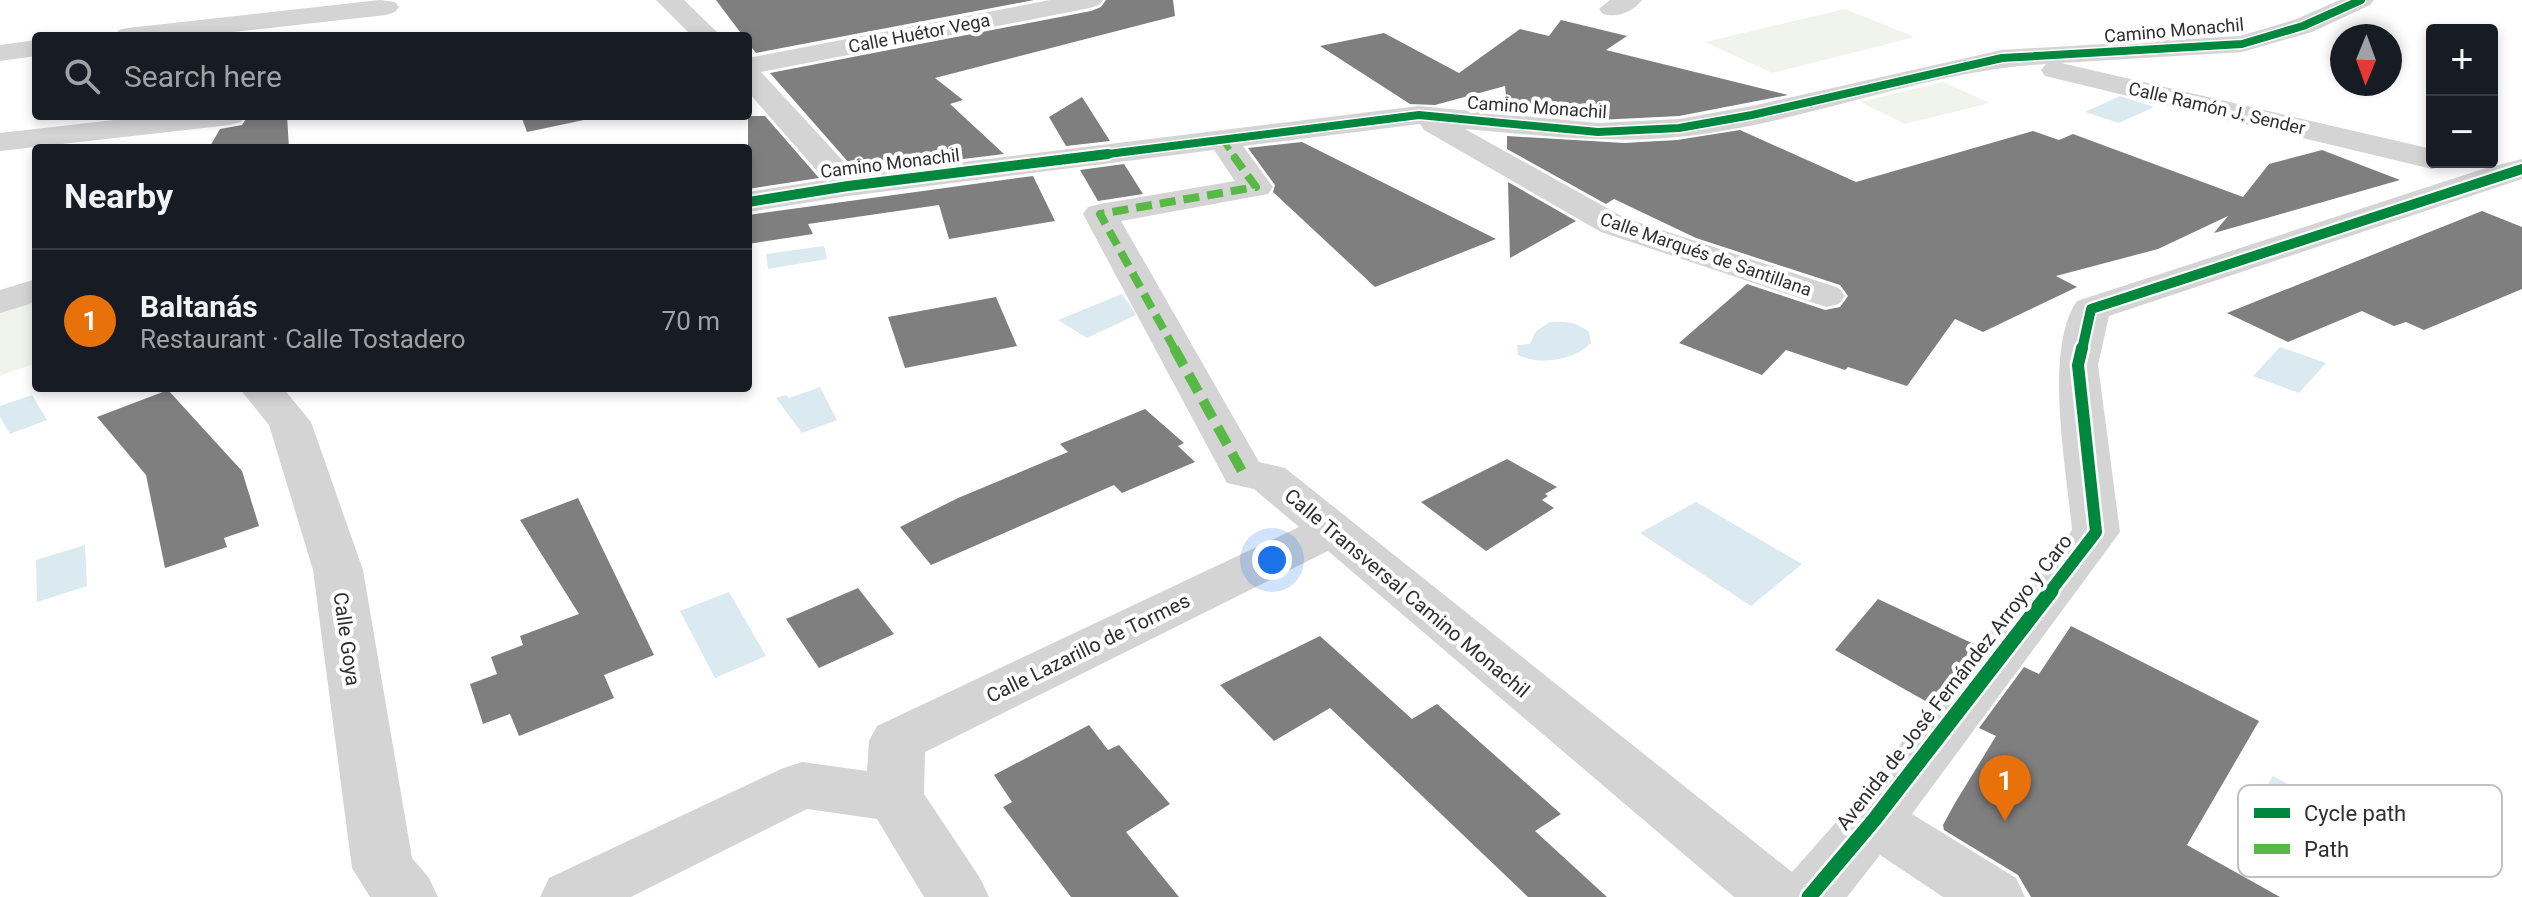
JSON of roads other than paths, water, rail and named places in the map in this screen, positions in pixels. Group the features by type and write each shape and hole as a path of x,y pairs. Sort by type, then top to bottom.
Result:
{"street":[{"path":"669,0 704,32"},
{"name":"Calle Huétor Vega","path":"752,65 1014,6 1090,0"},
{"name":"Camino Monachil","path":"752,201 848,186 1419,115 1598,132 1679,128 1752,115 2002,58 2242,44 2303,26 2361,0"},
{"path":"160,32 388,4 377,32"},
{"path":"0,53 32,49"},
{"name":"Calle Ramón J. Sender","path":"2002,58 2426,158"},
{"path":"752,79 848,186"},
{"name":"Calle Marqués de Santillana","path":"1419,115 1613,225 1826,296"},
{"path":"0,142 195,120"},
{"name":"Calle Transversal Camino Monachil","path":"1222,139 1256,187 1100,214 1243,473 1269,478 1778,897"},
{"path":"2484,168 2510,172"},
{"name":"Avenida de José Fernández Arroyo y Caro","path":"1809,897 1874,820 2096,532 2078,365 2091,309 2510,172"},
{"path":"0,302 32,291"},
{"name":"Calle Goya","path":"264,392 290,422 338,570 370,803 383,868 407,897"},
{"name":"Calle Lazarillo de Tormes","path":"895,798 897,741 1330,531"},
{"path":"571,897 802,785 895,798 958,897"},
{"path":"1874,820 1994,897"}],"place":[{"name":"Baltanás","path":"2005,821"}]}
